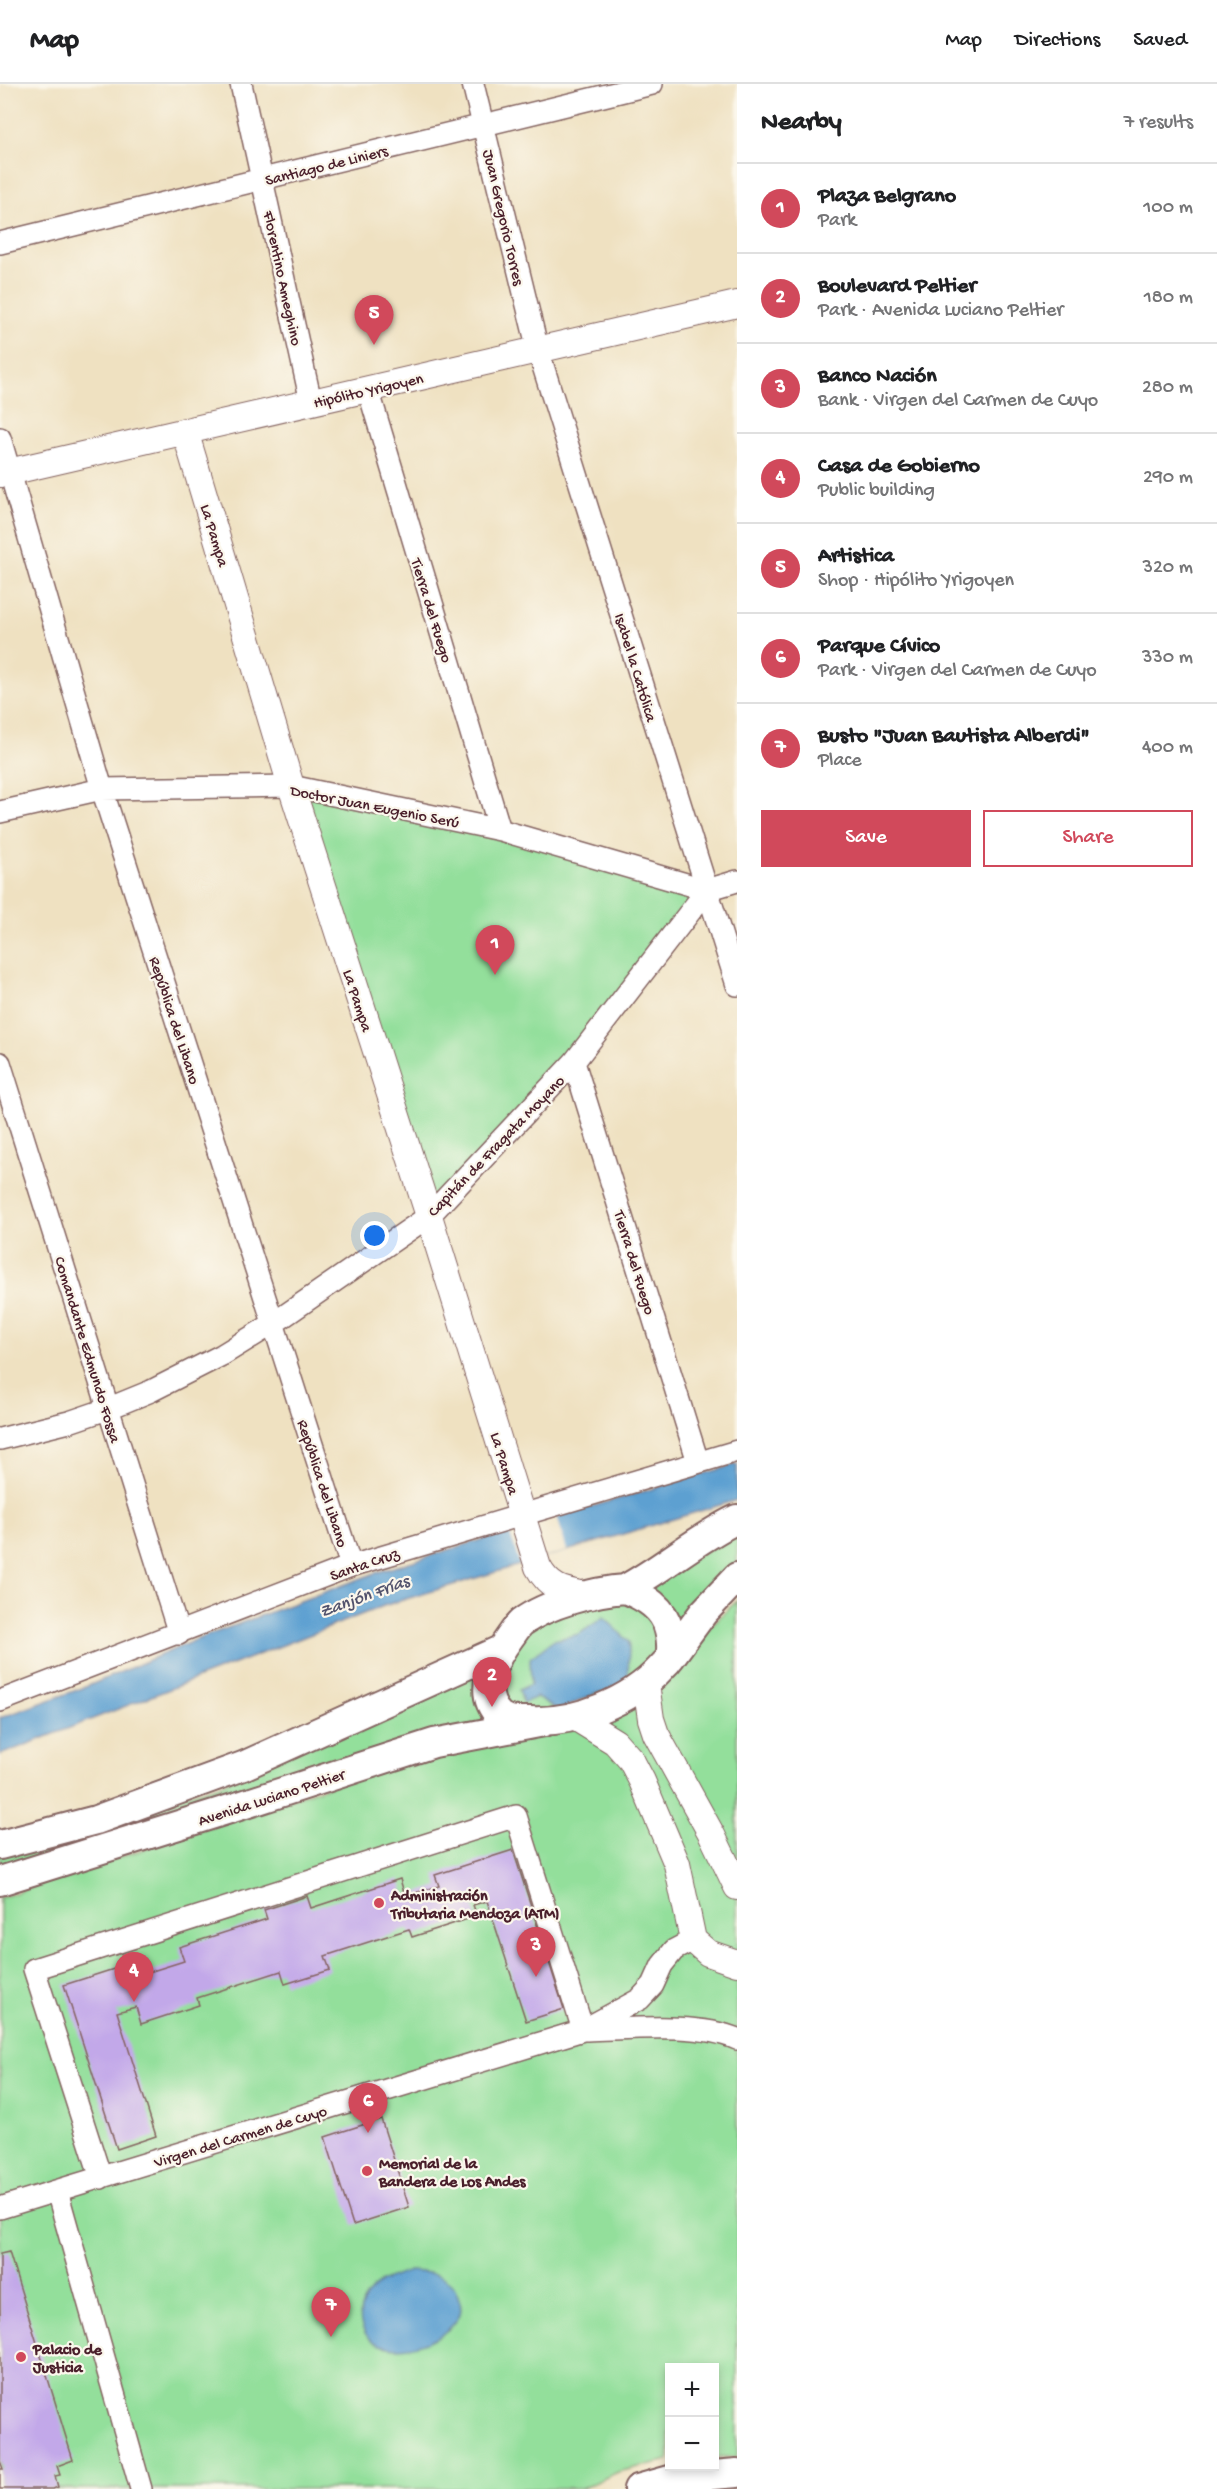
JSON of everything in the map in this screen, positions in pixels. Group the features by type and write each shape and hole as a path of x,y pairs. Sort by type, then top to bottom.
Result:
{"main road":[{"path":"737,1519 715,1530 653,1574 625,1589 554,1606 520,1623 500,1650 491,1670 488,1688 492,1705 500,1716 512,1721 544,1722 608,1706 646,1684 670,1658 703,1613 737,1577"},
{"path":"625,1589 654,1604 666,1618 671,1636 670,1658"},
{"path":"0,1845 96,1820 243,1766 500,1650"},
{"name":"Avenida Luciano Peltier","path":"0,1881 233,1809 434,1743 544,1722"},
{"path":"638,2489 686,2476 737,2473"}],"street":[{"name":"Florentino Ameghino","path":"241,84 311,402"},
{"name":"Juan Gregorio Torres","path":"473,84 538,350"},
{"name":"Santiago de Liniers","path":"0,243 652,84"},
{"name":"Hipólito Yrigoyen","path":"5,473 737,304"},
{"name":"Isabel la Católica","path":"538,350 737,985"},
{"name":"Tierra del Fuego","path":"368,389 500,830"},
{"name":"La Pampa","path":"185,431 291,786 537,1563 550,1585 591,1596"},
{"name":"República del Libano","path":"0,438 5,473 102,789 351,1566"},
{"name":"Doctor Juan Eugenio Serú","path":"0,812 102,789 291,786 500,830 706,890"},
{"path":"706,890 737,881"},
{"name":"Capitán de Fragata Moyano","path":"0,1439 69,1422 108,1409 151,1391 212,1360 274,1323 429,1216 574,1062 706,890"},
{"name":"Tierra del Fuego","path":"574,1062 698,1462"},
{"name":"Comandante Edmundo Fossa","path":"2,1074 179,1634"},
{"name":"Santa Cruz","path":"0,1701 351,1566 523,1520 737,1450"},
{"name":"La Pampa","path":"520,1623 536,1601 539,1587 537,1563"},
{"path":"646,1684 651,1719 656,1734 712,1835 737,1887"},
{"path":"573,1716 615,1742 631,1760 677,1864 693,1940 708,1953 737,1963"},
{"path":"101,2178 34,1969 516,1816 584,2030"},
{"name":"Virgen del Carmen de Cuyo","path":"0,2208 584,2030 640,1999 652,1985 662,1965 674,1950 693,1940"},
{"name":"Virgen del Carmen de Cuyo","path":"584,2030 688,2029 714,2032 737,2039"},
{"path":"57,2191 141,2489"}],"green space":[{"path":"297,792 493,832 699,893 570,1058 430,1207"},
{"path":"737,1535 737,1570 645,1681 0,1875 0,1848 219,1785 522,1626 625,1592"},
{"path":"737,1601 737,2457 719,2457 719,2363 665,2363 665,2461 618,2472 581,2489 0,2489 0,1898 431,1751 660,1690 676,1666"}],"water":[{"name":"Zanjón Frías","path":"737,1464 737,1500 386,1605 0,1755 0,1718 88,1686 198,1639 381,1571"},
{"path":"604,1617 629,1642 628,1686 594,1694 559,1711 537,1697 523,1703 519,1690 531,1684 530,1658 554,1640 579,1634"},
{"path":"410,2271 439,2276 451,2283 459,2300 460,2314 447,2330 427,2342 405,2347 384,2346 364,2331 360,2316 362,2308 370,2292 378,2284"}],"pier":[{"path":"557,1516 567,1551 520,1565 509,1531"}],"building":[{"path":"513,1850 564,2009 526,2021 487,1901 473,1905 477,1916 412,1937 409,1929 325,1956 330,1970 285,1984 281,1971 197,1998 199,2005 141,2024 136,2007 117,2012 156,2136 117,2149 64,1985 145,1959 149,1972 184,1961 179,1947 267,1919 264,1910 307,1896 311,1908 400,1879 405,1896 439,1886 435,1875"},
{"path":"381,2119 409,2207 353,2225 325,2137"},
{"name":"Palacio de Justicia","path":"9,2252 73,2460 57,2466 60,2475 55,2476 58,2487 53,2489 0,2489 0,2469 3,2469 0,2461 0,2254"}],"place":[{"name":"Artistica","path":"374,345"},
{"name":"Plaza Belgrano","path":"495,975"},
{"name":"Boulevard Peltier","path":"492,1707"},
{"name":"Administración Tributaria Mendoza (ATM)","path":"379,1903"},
{"name":"Banco Nación","path":"536,1977"},
{"name":"Casa de Gobierno","path":"134,2002"},
{"name":"Parque Cívico","path":"368,2133"},
{"name":"Memorial de la Bandera de Los Andes","path":"367,2171"},
{"name":"Busto \"Juan Bautista Alberdi\"","path":"331,2337"},
{"name":"Palacio de Justicia","path":"21,2357"}]}
